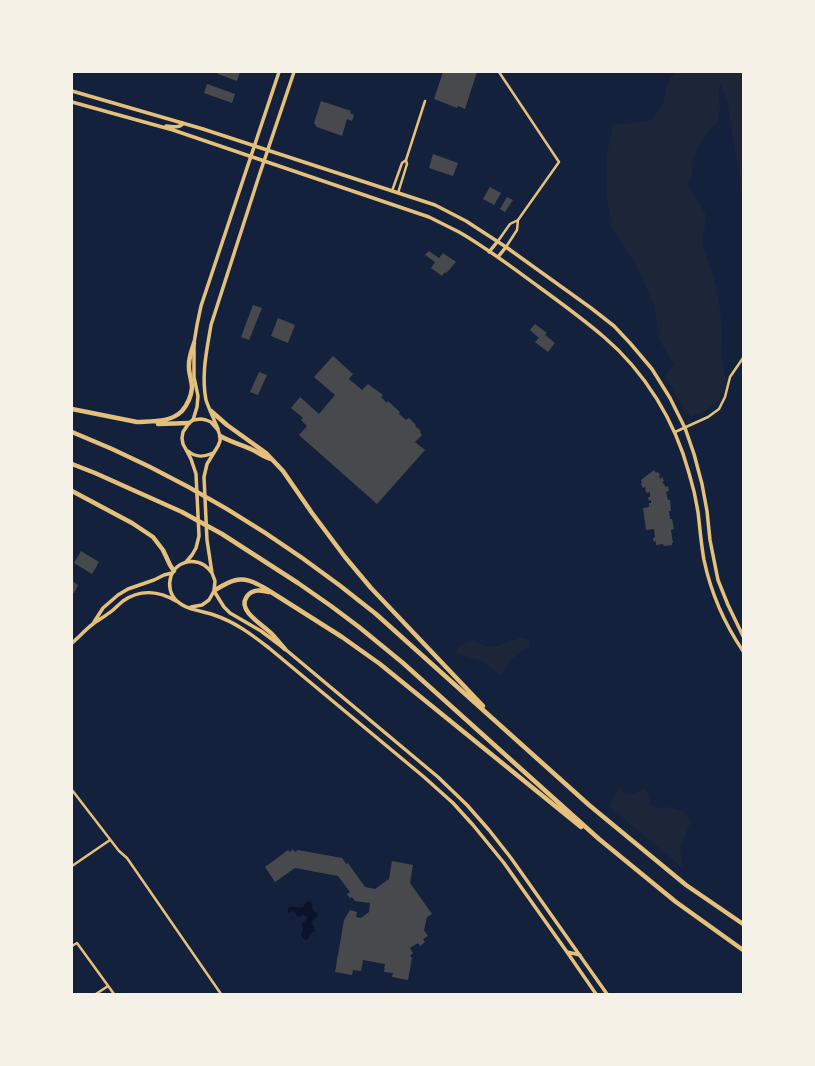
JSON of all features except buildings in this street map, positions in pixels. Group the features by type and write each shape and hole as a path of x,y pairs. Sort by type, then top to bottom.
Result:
{"highway":[{"path":"136,422 170,419 175,417 186,406 190,398 192,388 188,364 194,343"},
{"path":"72,409 136,422 158,424 191,421"},
{"path":"211,411 227,425 266,453 283,471 345,557 372,588 506,731"},
{"path":"72,432 105,445 182,483 220,504 258,528 346,589 381,618 589,805 686,885 743,924"},
{"path":"220,436 271,459"},
{"path":"72,464 182,512 222,534 298,583 359,627 397,658 599,839 676,902 743,950"},
{"path":"72,491 132,523 153,538 164,550 173,572"},
{"path":"215,591 230,582 237,580 253,582 267,589 342,637 380,664 586,831 599,839"},
{"path":"271,592 255,590 247,596 244,601 244,606 247,612 272,634 285,649"}],"main road":[{"path":"176,601 170,588 170,580 173,572 180,565 186,562 192,555 196,548 199,536 196,474 182,438 183,432 191,421 197,407 198,396 194,377 194,343 197,324 203,298 279,72"},
{"path":"294,72 211,325 207,348 204,380 206,400 220,436 218,446 207,464 204,477 207,540 212,573 215,581 215,591 224,607 230,613 261,631 285,649 438,777 461,800 489,830 511,858 607,994"},
{"path":"72,91 183,123 435,205 466,221 498,241 614,326 652,369 670,398 685,428 702,484 710,540 718,580 743,636"},
{"path":"72,102 159,126 264,160 429,217 460,233 498,257 584,320 625,356 643,378 675,432 685,459 693,489 698,511 700,540 709,581 719,609 733,637 743,651"},
{"path":"159,126 179,127 183,123"},
{"path":"489,252 498,241"},
{"path":"498,257 506,247"},
{"path":"191,421 201,419 206,420 212,422 218,430"},
{"path":"186,449 190,453 200,457 213,453"},
{"path":"186,562 196,562 206,565 212,573"},
{"path":"93,623 102,608 128,589 173,572"},
{"path":"189,607 202,605 209,600 215,591"},
{"path":"72,643 93,623 124,601 144,592 165,595 182,605 213,614 246,630 438,789 468,820 487,842 596,994"},
{"path":"567,952 580,955"}],"street":[{"path":"498,241 510,224 518,220 559,162 499,72"},
{"path":"398,193 407,164 406,160 426,102"},
{"path":"392,191 402,163 406,160"},
{"path":"506,247 517,230 518,220"},
{"path":"675,432 708,417 719,409 725,397 730,377 743,358"},
{"path":"72,790 110,840 127,858 221,994"},
{"path":"72,866 110,840"},
{"path":"72,946 77,943 114,994"},
{"path":"96,994 108,986"}],"shaded area":[{"path":"676,72 743,72 743,199 727,100 720,83 720,109 717,123 707,132 698,147 688,186 705,213 703,246 716,285 722,332 721,354 726,383 719,400 705,411 691,417 682,406 665,376 674,365 660,341 654,305 635,263 612,229 607,198 607,153 613,125 644,122 653,119 663,104 666,88 671,77"},
{"path":"520,638 529,640 529,646 512,659 502,675 498,674 484,662 458,653 457,648 465,643 475,641 485,646 497,646"},
{"path":"620,786 622,792 629,795 645,789 649,796 650,805 659,808 669,807 684,812 691,821 680,848 683,868 609,806"},
{"path":"309,901 312,904 313,910 318,916 312,922 315,930 310,934 308,939 305,940 301,935 303,930 302,923 306,920 306,916 304,915 298,917 293,911 288,913 288,908 300,908"}]}
